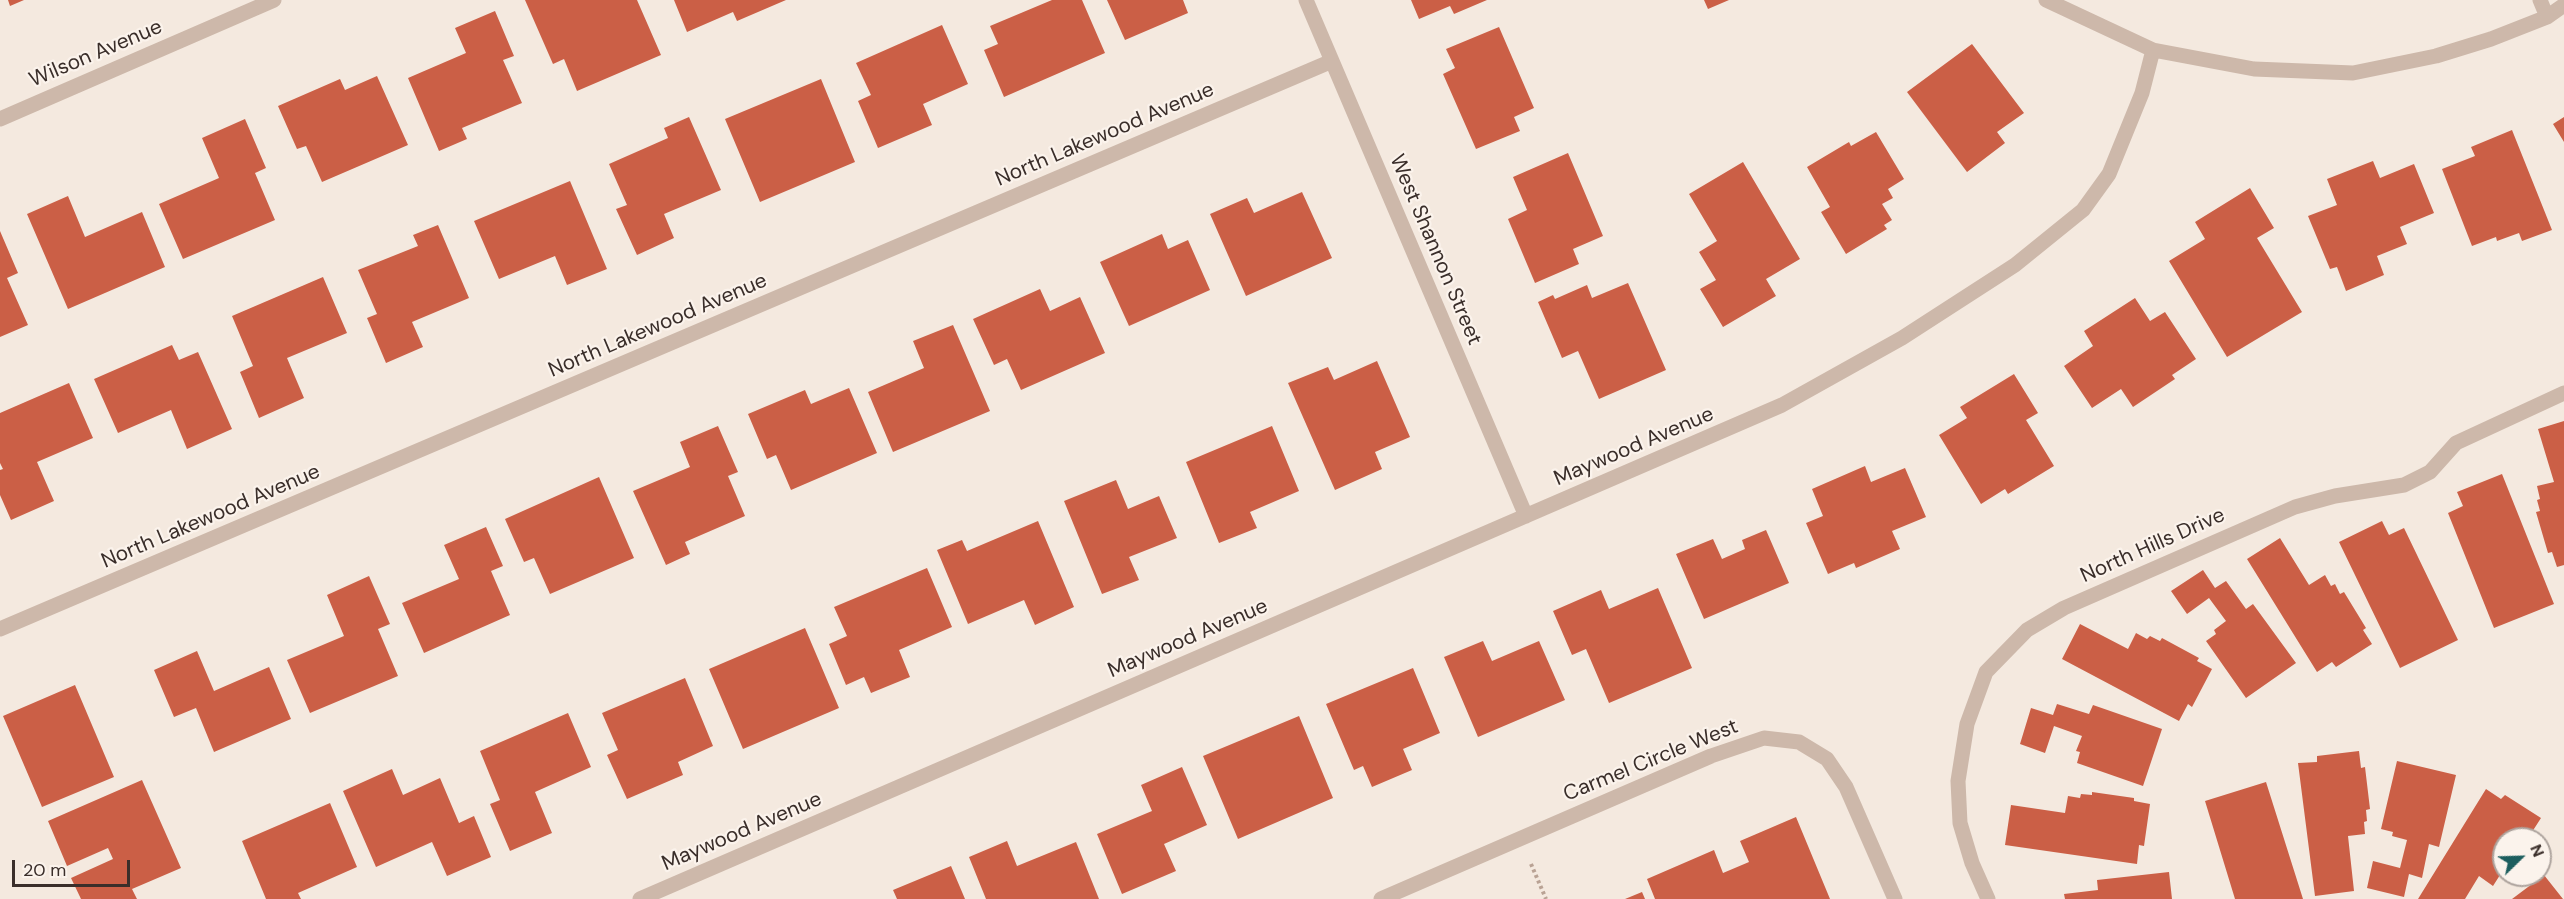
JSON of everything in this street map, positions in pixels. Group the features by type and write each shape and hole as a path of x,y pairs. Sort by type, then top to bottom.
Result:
{"street":[{"name":"Wilson Avenue","path":"0,118 274,0"},
{"name":"West Shannon Street","path":"1306,0 1526,516"},
{"path":"2046,0 2153,50 2254,69 2353,73 2436,56 2491,39 2547,17 2564,5"},
{"path":"2540,0 2547,17"},
{"name":"Maywood Avenue","path":"640,899 1782,405 1902,338 2015,265 2083,210 2109,174 2142,93 2153,50"},
{"name":"North Lakewood Avenue","path":"0,629 1332,61"},
{"name":"North Hills Drive","path":"1988,899 1972,863 1960,823 1958,781 1967,724 1986,672 2027,630 2064,608 2295,507 2335,496 2404,485 2430,472 2456,443 2564,393"},
{"name":"Carmel Circle West","path":"1381,899 1711,756 1764,738 1799,742 1827,759 1846,787 1895,899"}],"path":[{"path":"1529,861 1546,899"}],"building":[{"path":"8,0 24,0 10,6"},
{"path":"525,0 637,0 661,55 577,91 564,59 553,64"},
{"path":"674,0 786,0 737,21 733,12 687,32"},
{"path":"1052,0 1082,0 1105,53 1004,97 984,50 998,44 990,26"},
{"path":"1107,0 1183,0 1188,13 1125,40"},
{"path":"1411,0 1487,0 1454,14 1450,6 1419,19"},
{"path":"1704,0 1729,0 1708,9"},
{"path":"495,11 514,56 503,60 522,103 462,128 467,139 439,151 408,78 466,53 455,28"},
{"path":"942,25 968,84 923,104 932,125 878,148 858,101 871,95 856,63"},
{"path":"1499,27 1534,108 1514,117 1520,131 1476,149 1443,74 1455,68 1446,49"},
{"path":"1972,44 2024,113 1997,132 2005,143 1967,172 1907,92"},
{"path":"377,76 408,145 322,182 306,146 297,149 278,106 340,79 345,90"},
{"path":"821,79 855,162 760,202 725,119"},
{"path":"689,117 721,190 664,214 674,238 637,255 616,209 627,205 609,164 668,138 664,128"},
{"path":"2564,117 2564,142 2553,124"},
{"path":"245,119 266,168 255,173 275,220 183,259 159,204 219,178 202,138"},
{"path":"2512,130 2552,230 2522,241 2519,233 2497,241 2496,237 2472,246 2442,169 2475,156 2471,147"},
{"path":"1876,132 1904,179 1888,189 1893,198 1882,204 1892,220 1884,225 1887,229 1846,254 1821,212 1830,207 1807,167 1849,142 1851,146"},
{"path":"1568,153 1603,236 1573,249 1579,264 1535,283 1508,219 1527,210 1513,177"},
{"path":"2373,161 2380,178 2414,164 2434,213 2400,227 2407,244 2377,256 2384,275 2346,291 2337,267 2330,269 2308,216 2337,205 2327,179"},
{"path":"1743,162 1800,259 1766,279 1776,296 1723,327 1700,289 1716,280 1699,252 1717,241 1689,194"},
{"path":"570,181 607,269 567,285 555,256 499,279 474,221"},
{"path":"2250,188 2274,228 2257,238 2302,312 2227,357 2169,261 2205,239 2195,222"},
{"path":"1302,192 1332,258 1246,296 1210,214 1247,198 1254,213"},
{"path":"68,196 85,237 142,212 165,267 68,309 27,214"},
{"path":"438,225 469,298 412,322 423,347 386,363 367,318 377,314 358,270 418,246 413,235"},
{"path":"0,231 18,273 7,278 28,325 0,337"},
{"path":"1162,234 1168,249 1188,240 1210,290 1129,326 1100,262"},
{"path":"323,277 347,333 287,358 304,398 259,418 240,372 253,366 232,316"},
{"path":"1628,283 1666,370 1599,399 1578,351 1562,358 1538,302 1553,295 1555,299 1587,285 1592,298"},
{"path":"1040,289 1050,311 1080,297 1105,353 1021,390 1007,359 994,365 973,319"},
{"path":"2135,298 2150,321 2165,312 2196,359 2172,375 2175,379 2133,407 2121,389 2092,408 2064,366 2093,346 2084,331"},
{"path":"953,325 990,411 893,452 868,392 924,368 913,341"},
{"path":"172,345 179,360 198,352 232,429 187,449 171,410 118,433 94,379"},
{"path":"1377,361 1410,437 1375,452 1382,469 1335,490 1288,383 1328,367 1334,380"},
{"path":"2014,374 2038,413 2026,420 2054,466 2008,494 2005,489 1981,504 1939,435 1967,418 1960,407"},
{"path":"69,383 93,438 37,462 54,501 11,520 0,495 0,470 3,469 0,463 0,413"},
{"path":"849,388 877,453 791,490 776,455 767,459 748,414 805,390 811,404"},
{"path":"2564,421 2564,565 2557,567 2552,552 2548,553 2536,512 2540,511 2537,486 2554,482 2538,429"},
{"path":"718,426 738,472 728,476 745,516 685,542 690,554 666,565 633,491 690,467 680,442"},
{"path":"1272,426 1299,491 1250,512 1257,528 1219,543 1186,462"},
{"path":"1865,466 1871,482 1905,468 1926,517 1892,531 1900,549 1856,568 1854,563 1828,574 1806,523 1823,516 1812,489"},
{"path":"2502,474 2554,604 2494,628 2448,513 2463,506 2457,492"},
{"path":"599,477 634,558 550,594 534,558 524,562 505,519"},
{"path":"1116,480 1128,509 1159,496 1177,538 1129,557 1139,580 1102,594 1064,501"},
{"path":"1038,521 1074,607 1035,625 1024,600 968,624 937,550 962,540 967,551"},
{"path":"2382,521 2389,535 2404,528 2458,640 2400,668 2339,542"},
{"path":"486,527 503,566 491,571 510,615 424,653 402,603 459,579 444,545"},
{"path":"1766,530 1789,583 1704,619 1676,554 1713,539 1722,559 1745,549 1742,540"},
{"path":"2280,538 2309,585 2325,575 2331,586 2335,584 2340,594 2344,592 2366,628 2363,630 2372,644 2336,667 2332,662 2317,672 2247,559"},
{"path":"927,568 952,627 899,650 910,677 871,693 864,677 846,685 829,644 847,636 834,607"},
{"path":"2203,570 2215,588 2226,581 2246,609 2253,604 2296,663 2246,698 2206,641 2216,634 2214,630 2226,621 2209,598 2187,614 2171,591"},
{"path":"369,576 390,624 378,629 398,676 310,713 287,660 344,636 327,595"},
{"path":"1658,588 1692,668 1609,703 1586,649 1572,655 1553,611 1601,590 1609,609"},
{"path":"2080,624 2128,649 2136,633 2147,639 2150,636 2160,641 2162,638 2199,658 2197,661 2212,669 2192,707 2188,704 2179,721 2062,659"},
{"path":"805,628 839,708 743,749 709,669"},
{"path":"1483,641 1492,661 1539,641 1565,700 1478,737 1444,657"},
{"path":"197,651 214,691 269,667 291,719 214,752 196,708 174,717 154,670"},
{"path":"1413,668 1440,733 1403,749 1412,770 1372,787 1363,766 1354,770 1326,704"},
{"path":"685,678 713,746 678,762 683,775 627,799 607,755 618,750 602,713"},
{"path":"75,685 114,777 42,807 3,716"},
{"path":"2057,704 2089,714 2093,705 2162,729 2143,786 2077,763 2080,752 2076,751 2082,736 2054,726 2045,753 2020,744 2031,708 2053,715"},
{"path":"568,713 591,767 535,792 552,833 510,851 490,804 500,800 480,751"},
{"path":"1299,716 1333,798 1238,839 1203,756"},
{"path":"2359,751 2361,768 2365,767 2370,809 2366,810 2365,834 2348,836 2354,891 2315,896 2298,763 2317,762 2317,756"},
{"path":"2397,761 2456,775 2439,847 2429,844 2422,878 2409,874 2404,897 2367,888 2373,861 2400,868 2407,840 2392,836 2393,832 2381,829"},
{"path":"1182,767 1207,825 1164,844 1176,871 1122,894 1097,834 1152,811 1141,785"},
{"path":"392,769 403,795 440,778 459,823 474,816 491,857 447,876 432,842 376,867 343,791"},
{"path":"142,780 181,868 132,889 137,899 81,899 71,878 113,859 108,848 67,866 48,821"},
{"path":"2266,782 2303,899 2235,899 2205,801"},
{"path":"2486,789 2501,799 2505,795 2541,818 2535,827 2492,827 2492,885 2479,876 2465,899 2418,899"},
{"path":"2092,792 2134,798 2134,801 2150,804 2144,846 2139,845 2137,864 2005,845 2011,805 2065,813 2068,796 2080,798 2081,794 2092,795"},
{"path":"330,803 357,867 298,893 301,899 266,899 242,841"},
{"path":"1796,817 1830,899 1655,899 1647,879 1714,850 1723,873 1749,862 1740,841"},
{"path":"1007,841 1017,866 1076,842 1099,899 986,899 969,857"},
{"path":"951,866 965,899 897,899 893,890"},
{"path":"2169,872 2172,899 2065,899 2064,894 2098,890 2097,880"},
{"path":"2552,885 2563,899 2512,899 2528,887 2552,887"},
{"path":"1642,892 1645,899 1625,899"}]}
